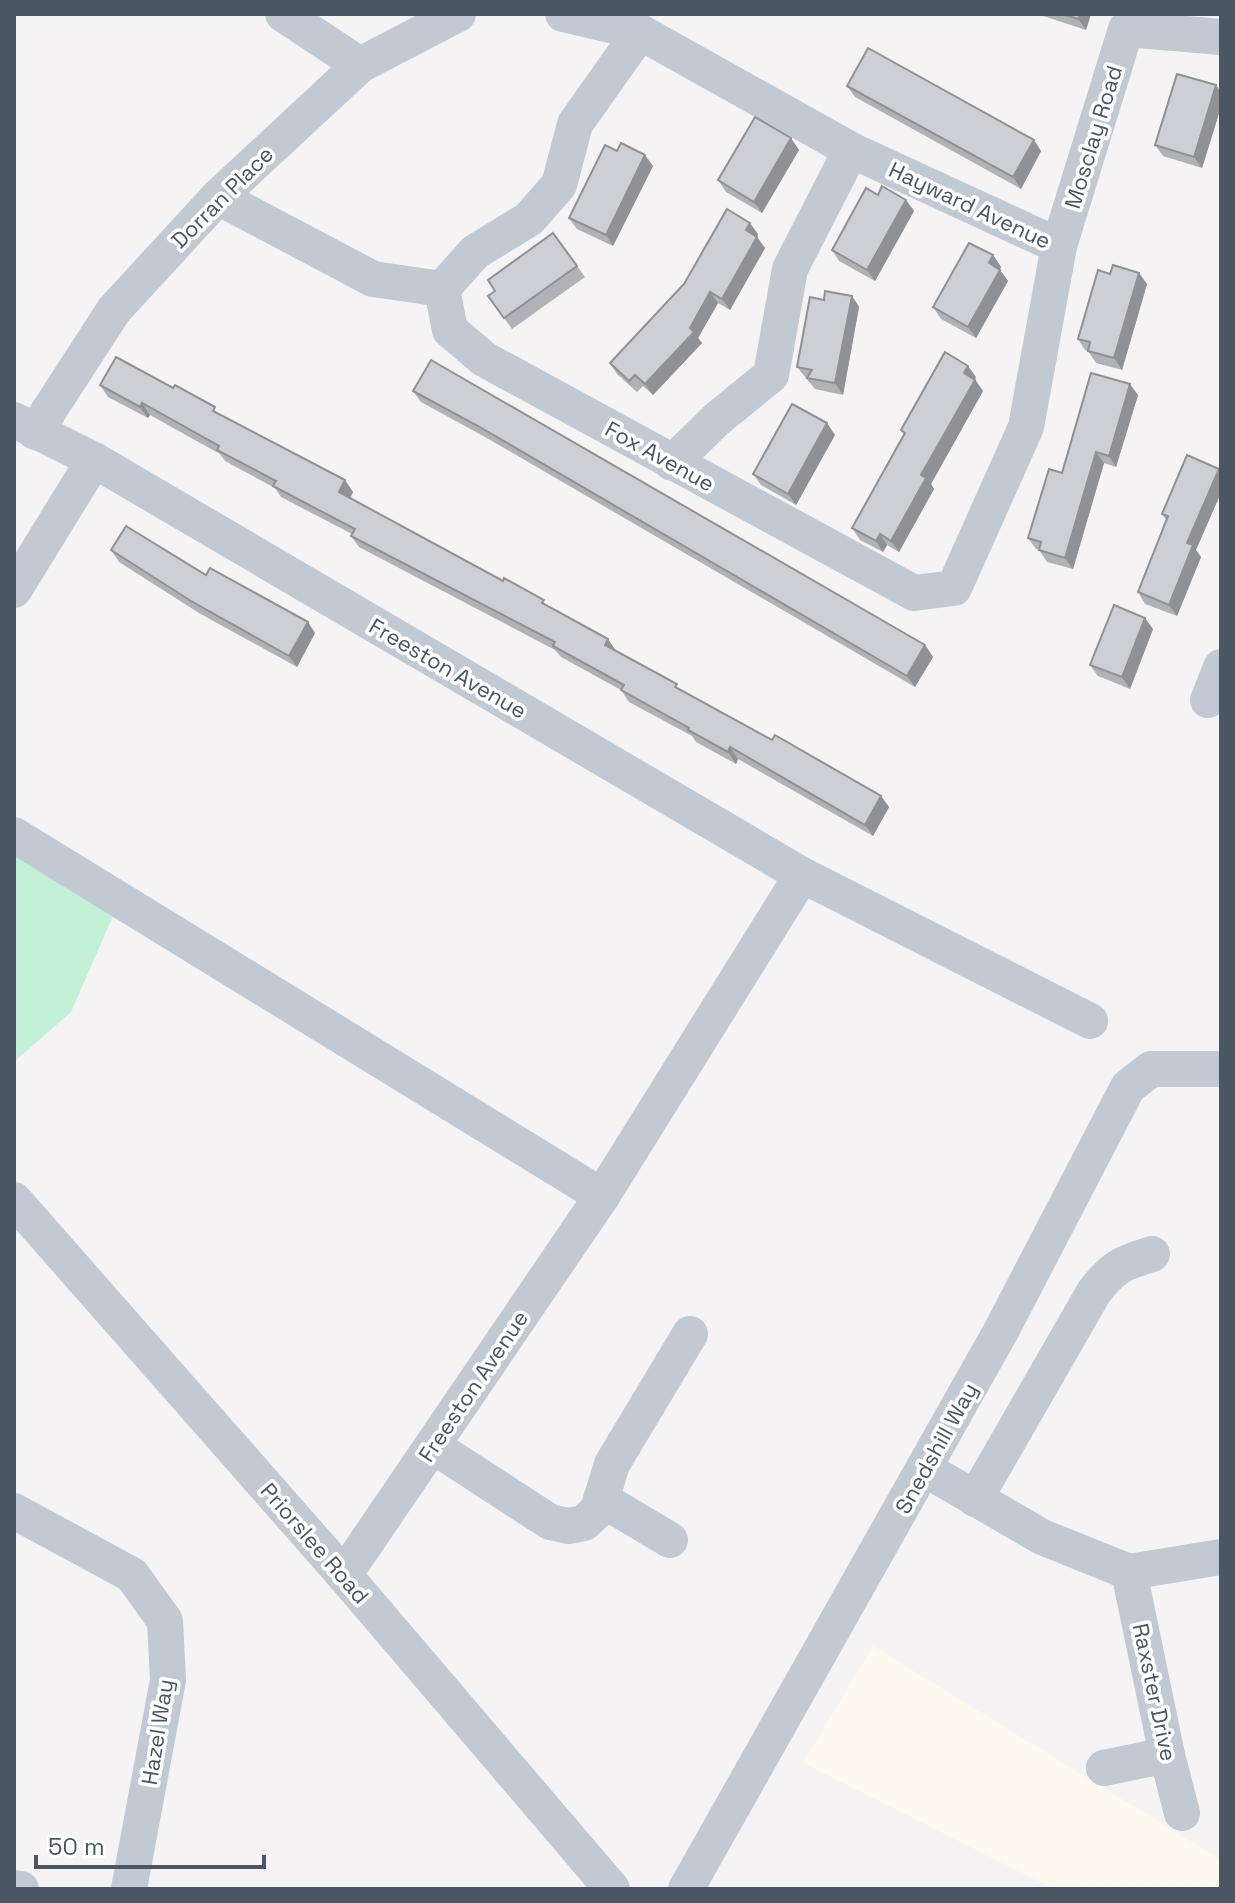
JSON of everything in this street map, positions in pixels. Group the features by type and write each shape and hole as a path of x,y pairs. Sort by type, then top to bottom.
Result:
{"street":[{"path":"283,14 360,65"},
{"name":"Dorran Place","path":"24,426 114,310 218,197 360,65 458,14"},
{"name":"Hayward Avenue","path":"563,14 640,32 851,150 1059,246 1026,427 954,588 914,593"},
{"name":"Mosclay Road","path":"1059,246 1129,21 1221,37"},
{"path":"218,197 373,279 442,289 475,252 529,219 559,185 575,124 640,32"},
{"path":"672,463 717,419 771,375 790,269 851,150"},
{"name":"Fox Avenue","path":"442,289 450,330 484,359 914,593"},
{"name":"Freeston Avenue","path":"24,426 94,460 802,875 1090,1021"},
{"path":"14,590 94,460"},
{"path":"14,835 602,1196"},
{"name":"Freeston Avenue","path":"344,1575 602,1196 802,875"},
{"name":"Snedshill Way","path":"686,1889 925,1469 1128,1087 1151,1069 1221,1069"},
{"name":"Priorslee Road","path":"14,1200 344,1575 612,1889"},
{"path":"975,1499 1094,1292 1109,1272 1123,1262 1152,1254"},
{"path":"433,1446 550,1522 568,1526 584,1523 598,1510 612,1464 690,1334"},
{"path":"925,1469 1042,1537 1129,1572 1221,1557"},
{"path":"601,1499 670,1540"},
{"name":"Hazel Way","path":"14,1511 132,1575 165,1621 168,1680 129,1889"},
{"name":"Raxster Drive","path":"1129,1572 1182,1813"},
{"path":"1104,1768 1167,1755"},
{"path":"14,1888 21,1889"}],"shaded area":[{"path":"873,1646 1221,1860 1221,1889 1054,1889 803,1763"}],"green space":[{"path":"14,855 113,916 71,1012 14,1062"}],"building":[{"path":"1063,14 1080,14 1078,19"},
{"path":"868,48 1034,140 1013,177 847,86"},
{"path":"1177,74 1216,85 1194,157 1155,145"},
{"path":"755,117 791,138 754,202 718,180"},
{"path":"621,143 645,155 606,235 569,218 605,145 617,151"},
{"path":"882,186 906,200 867,270 832,250 866,188 878,195"},
{"path":"727,209 750,223 746,230 757,237 722,299 710,292 690,328 694,332 645,384 635,375 629,381 610,363 684,284"},
{"path":"553,233 577,266 504,318 488,296 495,291 488,280"},
{"path":"969,243 993,255 989,263 1000,270 968,327 933,307"},
{"path":"1113,265 1139,273 1114,358 1088,351 1090,342 1078,339 1098,270 1110,274"},
{"path":"825,291 852,296 835,383 807,378 812,370 797,367 810,297 824,300"},
{"path":"945,352 968,366 964,373 975,380 921,475 926,478 891,541 880,534 876,541 852,528 905,433 901,430"},
{"path":"116,357 173,388 175,385 215,407 213,411 345,480 339,492 544,600 542,603 608,639 605,645 677,684 675,687 772,740 775,735 881,796 865,825 730,747 728,752 688,730 621,690 624,685 553,646 555,642 351,536 355,529 273,486 276,481 217,450 219,446 142,403 140,407 100,385"},
{"path":"431,360 925,645 907,676 413,391"},
{"path":"1091,373 1130,384 1109,456 1096,452 1065,558 1039,550 1041,542 1028,538 1049,469 1062,473"},
{"path":"792,404 827,423 788,494 753,474"},
{"path":"1187,455 1219,469 1187,543 1193,545 1169,605 1138,592 1168,516 1162,514"},
{"path":"126,526 206,575 210,568 308,622 289,656 191,601 111,550"},
{"path":"1114,605 1145,618 1122,677 1090,665"}]}
